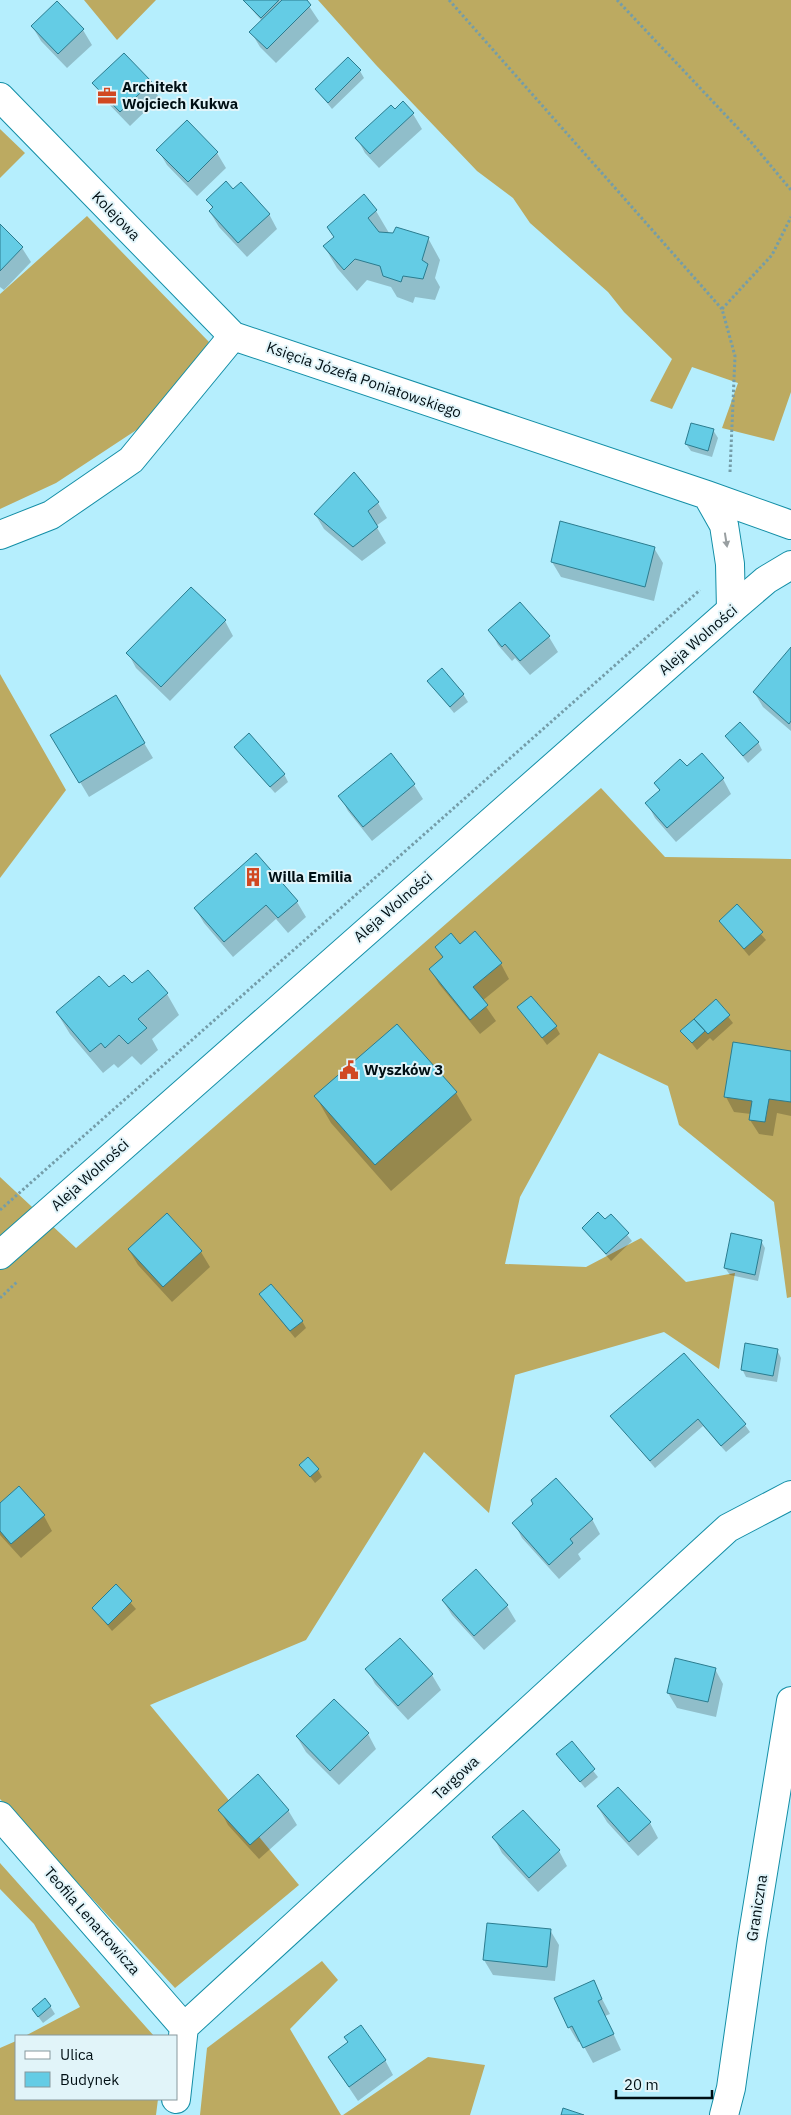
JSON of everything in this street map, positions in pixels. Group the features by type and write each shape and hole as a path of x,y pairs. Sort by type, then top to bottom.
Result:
{"street":[{"name":"Kolejowa","path":"0,97 233,336"},
{"name":"Księcia Józefa Poniatowskiego","path":"233,336 791,525"},
{"path":"0,535 51,515 131,460 233,336"},
{"path":"718,499 730,564 730,610"},
{"name":"Aleja Wolności","path":"0,1255 730,610 766,580 791,565"},
{"name":"Targowa","path":"184,2027 728,1528 791,1495"},
{"name":"Graniczna","path":"724,2115 730,2088 791,1701"},
{"name":"Teofila Lenartowicza","path":"0,1816 184,2027"},
{"path":"178,2081 184,2027"},
{"path":"174,2115 176,2100"}],"path":[{"path":"449,0 722,309 735,356 718,499"},
{"path":"617,0 751,142 791,190"},
{"path":"722,309 772,255 791,217"},
{"path":"0,1210 702,588"}],"shaded area":[{"path":"84,0 156,0 117,40"},
{"path":"318,0 791,0 791,392 774,441 722,428 738,383 692,367 672,409 650,401 672,359 624,312 608,292 530,223 513,198 477,171 376,65"},
{"path":"0,129 25,153 0,178"},
{"path":"87,216 209,342 144,425 56,483 0,509 0,294"},
{"path":"0,674 66,790 0,878"},
{"path":"601,788 665,857 791,859 791,1297 787,1298 774,1202 679,1125 668,1086 599,1053 520,1197 505,1264 586,1267 641,1238 686,1282 735,1273 719,1369 664,1332 515,1375 489,1513 424,1452 306,1640 150,1705 299,1885 175,1988 0,1799 0,1177 76,1248"},
{"path":"0,1863 153,2035 27,2035 80,2007 34,1924 0,1889"},
{"path":"322,1961 338,1980 290,2029 341,2115 200,2115 207,2048"},
{"path":"15,2041 15,2100 158,2100 156,2115 0,2115 0,2048"},
{"path":"428,2057 485,2065 470,2115 343,2115"}],"building":[{"path":"243,0 279,0 261,18"},
{"path":"282,0 307,0 311,5 267,49 249,32"},
{"path":"57,1 84,29 58,54 31,26"},
{"path":"124,53 152,82 120,112 92,83"},
{"path":"348,57 361,70 328,103 315,89"},
{"path":"403,101 414,113 370,154 355,138 391,105 395,109"},
{"path":"187,120 218,152 188,182 156,150"},
{"path":"226,181 233,189 241,182 270,214 238,243 209,211 213,207 206,200"},
{"path":"364,194 377,210 368,218 379,232 393,233 396,227 429,237 422,260 428,264 423,279 403,276 401,282 383,276 380,266 355,259 344,270 323,246 334,237 327,227"},
{"path":"0,224 23,247 0,271"},
{"path":"691,423 714,429 708,451 685,444"},
{"path":"354,472 379,502 368,511 378,527 353,547 314,514"},
{"path":"560,521 655,547 645,587 551,562"},
{"path":"191,587 226,620 161,687 126,653"},
{"path":"520,602 550,636 520,661 505,644 502,647 488,630"},
{"path":"791,647 791,721 789,724 753,692"},
{"path":"442,668 464,694 450,707 427,681"},
{"path":"116,695 145,743 79,783 50,735"},
{"path":"740,722 759,742 743,756 725,736"},
{"path":"249,733 285,774 270,787 234,747"},
{"path":"391,753 415,784 363,827 338,796"},
{"path":"702,753 724,778 667,828 645,803 660,790 654,783 680,759 687,766"},
{"name":"Willa Emilia","path":"256,853 298,901 278,918 266,905 224,942 194,908"},
{"path":"737,904 763,932 744,949 719,921"},
{"path":"475,931 502,963 473,987 488,1005 470,1020 429,969 443,957 435,947 451,933 460,944"},
{"path":"148,970 168,993 138,1019 147,1028 128,1044 119,1035 105,1048 101,1043 90,1052 56,1012 99,976 109,987 124,975 132,983"},
{"path":"531,996 557,1026 542,1038 517,1007"},
{"path":"716,999 730,1015 708,1034 694,1019"},
{"path":"694,1019 705,1031 692,1043 680,1031"},
{"path":"397,1024 457,1092 375,1165 314,1096"},
{"path":"733,1042 791,1051 791,1102 769,1099 765,1122 749,1120 752,1101 724,1097"},
{"path":"598,1212 605,1219 611,1214 629,1233 606,1254 582,1228"},
{"path":"167,1213 202,1251 163,1287 128,1249"},
{"path":"731,1233 762,1240 755,1275 724,1268"},
{"path":"271,1284 303,1321 290,1331 259,1294"},
{"path":"745,1343 778,1349 773,1376 741,1370"},
{"path":"684,1353 746,1424 721,1446 698,1419 650,1461 610,1416"},
{"path":"308,1457 319,1469 310,1477 299,1465"},
{"path":"556,1478 593,1519 570,1539 573,1543 549,1565 512,1523 533,1504 531,1500"},
{"path":"19,1486 45,1515 11,1544 0,1531 0,1503"},
{"path":"476,1569 508,1605 474,1636 442,1600"},
{"path":"116,1584 132,1601 108,1625 92,1608"},
{"path":"400,1638 433,1674 398,1706 365,1669"},
{"path":"675,1658 716,1668 708,1702 667,1693"},
{"path":"334,1699 369,1733 330,1771 296,1736"},
{"path":"572,1741 595,1769 580,1782 556,1754"},
{"path":"258,1774 289,1810 250,1845 218,1810"},
{"path":"618,1787 651,1822 629,1842 597,1806"},
{"path":"523,1810 560,1850 529,1878 492,1837"},
{"path":"487,1923 551,1929 547,1967 483,1960"},
{"path":"594,1980 602,1999 598,2001 614,2034 583,2048 572,2026 568,2028 554,1998"},
{"path":"45,1998 51,2006 38,2017 32,2009"},
{"path":"361,2025 386,2060 349,2087 328,2057 348,2042 344,2037"},
{"path":"563,2108 584,2115 561,2115"}],"place":[{"name":"Architekt Wojciech Kukwa","path":"107,96"},
{"name":"Willa Emilia","path":"253,877"},
{"name":"Wyszków 3","path":"349,1070"}]}
